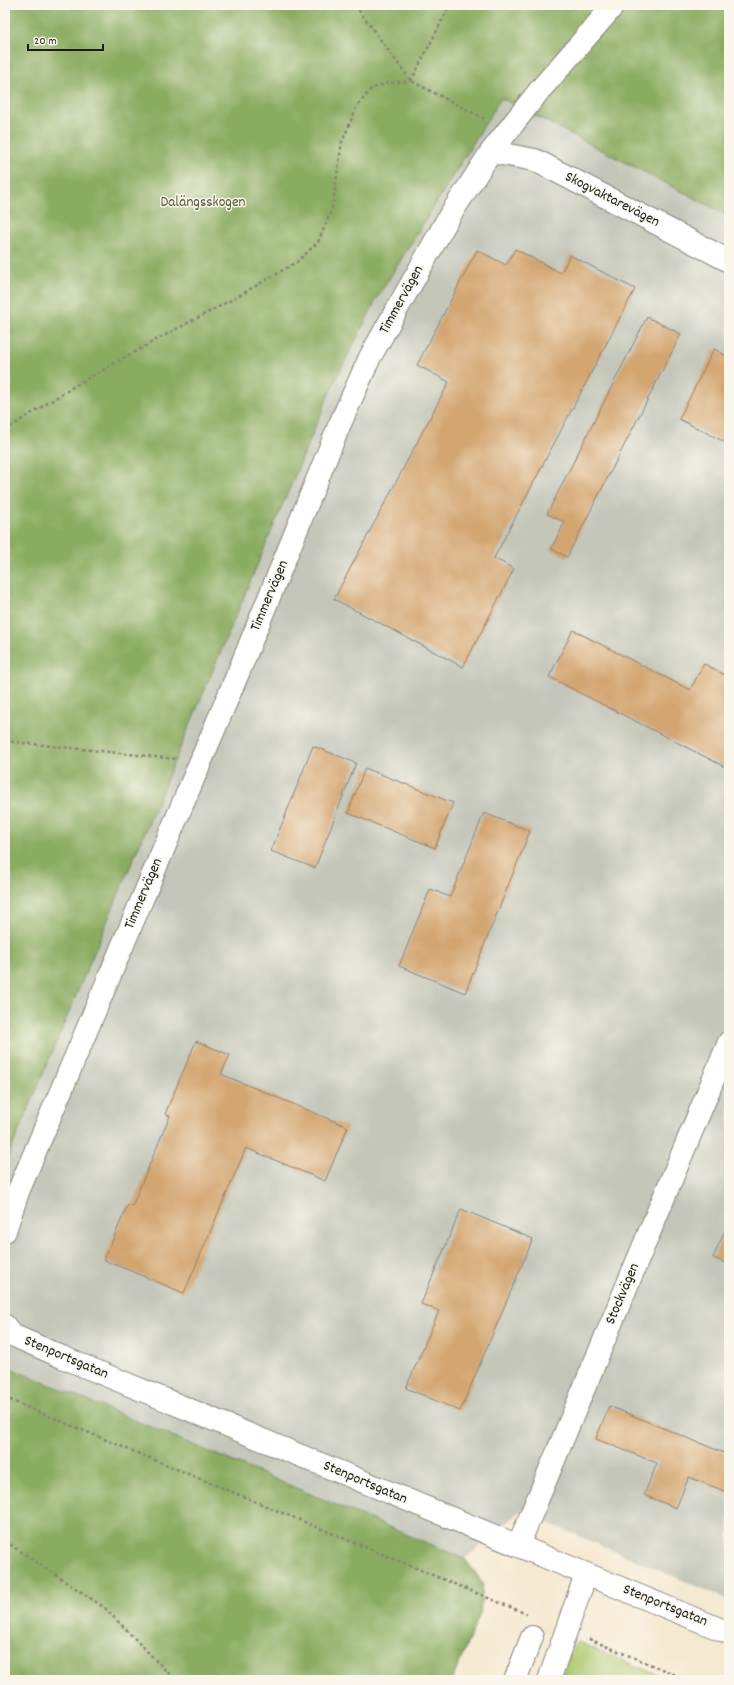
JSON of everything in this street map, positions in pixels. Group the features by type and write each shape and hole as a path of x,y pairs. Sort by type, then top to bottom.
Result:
{"street":[{"name":"Timmervägen","path":"5,1231 18,1192 200,761 339,426 370,357 450,215 491,152 507,130 614,5"},
{"name":"Skogvaktarevägen","path":"491,152 535,160 729,261"},
{"name":"Stockvägen","path":"518,1546 729,1042"},
{"name":"Stenportsgatan","path":"5,1326 12,1334 62,1357 729,1633"},
{"path":"549,1680 586,1574"},
{"path":"515,1680 532,1626"}],"path":[{"path":"355,5 411,81 507,130"},
{"path":"411,81 450,5"},
{"path":"5,430 78,384 235,298 297,262 318,242 332,209 342,142 357,106 371,89 387,83 411,81"},
{"path":"5,741 200,761"},
{"path":"5,1396 19,1404 532,1626"},
{"path":"5,1541 105,1608 175,1680"},
{"path":"566,1630 688,1680"}],"shaded area":[{"path":"501,97 729,216 729,1600 520,1511 465,1559 5,1366 5,1164 333,385 376,300"}],"green space":[{"name":"Dalängsskogen","path":"5,5 729,5 729,216 501,98 376,300 333,385 5,1164"},
{"path":"5,1366 465,1559 483,1583 480,1613 452,1680 5,1680"},
{"path":"576,1642 670,1680 563,1680 562,1674"}],"building":[{"path":"515,249 561,273 570,255 635,289 494,558 514,569 463,667 334,599 449,382 417,365 477,250 506,265"},
{"path":"647,317 681,334 567,557 551,549 565,522 547,514"},
{"path":"714,349 729,357 729,444 679,419"},
{"path":"573,630 690,690 704,664 729,677 729,769 549,677"},
{"path":"313,746 356,763 315,868 271,851"},
{"path":"365,768 453,803 435,848 348,813"},
{"path":"484,813 530,831 465,993 399,966 430,889 450,897"},
{"path":"196,1041 230,1055 221,1074 348,1127 325,1181 246,1148 184,1293 104,1260 128,1204 132,1206 170,1116 165,1114"},
{"path":"461,1209 533,1239 460,1411 406,1388 439,1311 421,1304"},
{"path":"729,1221 729,1264 713,1258"},
{"path":"609,1406 729,1455 729,1493 689,1477 676,1508 644,1495 657,1463 596,1439"}]}
